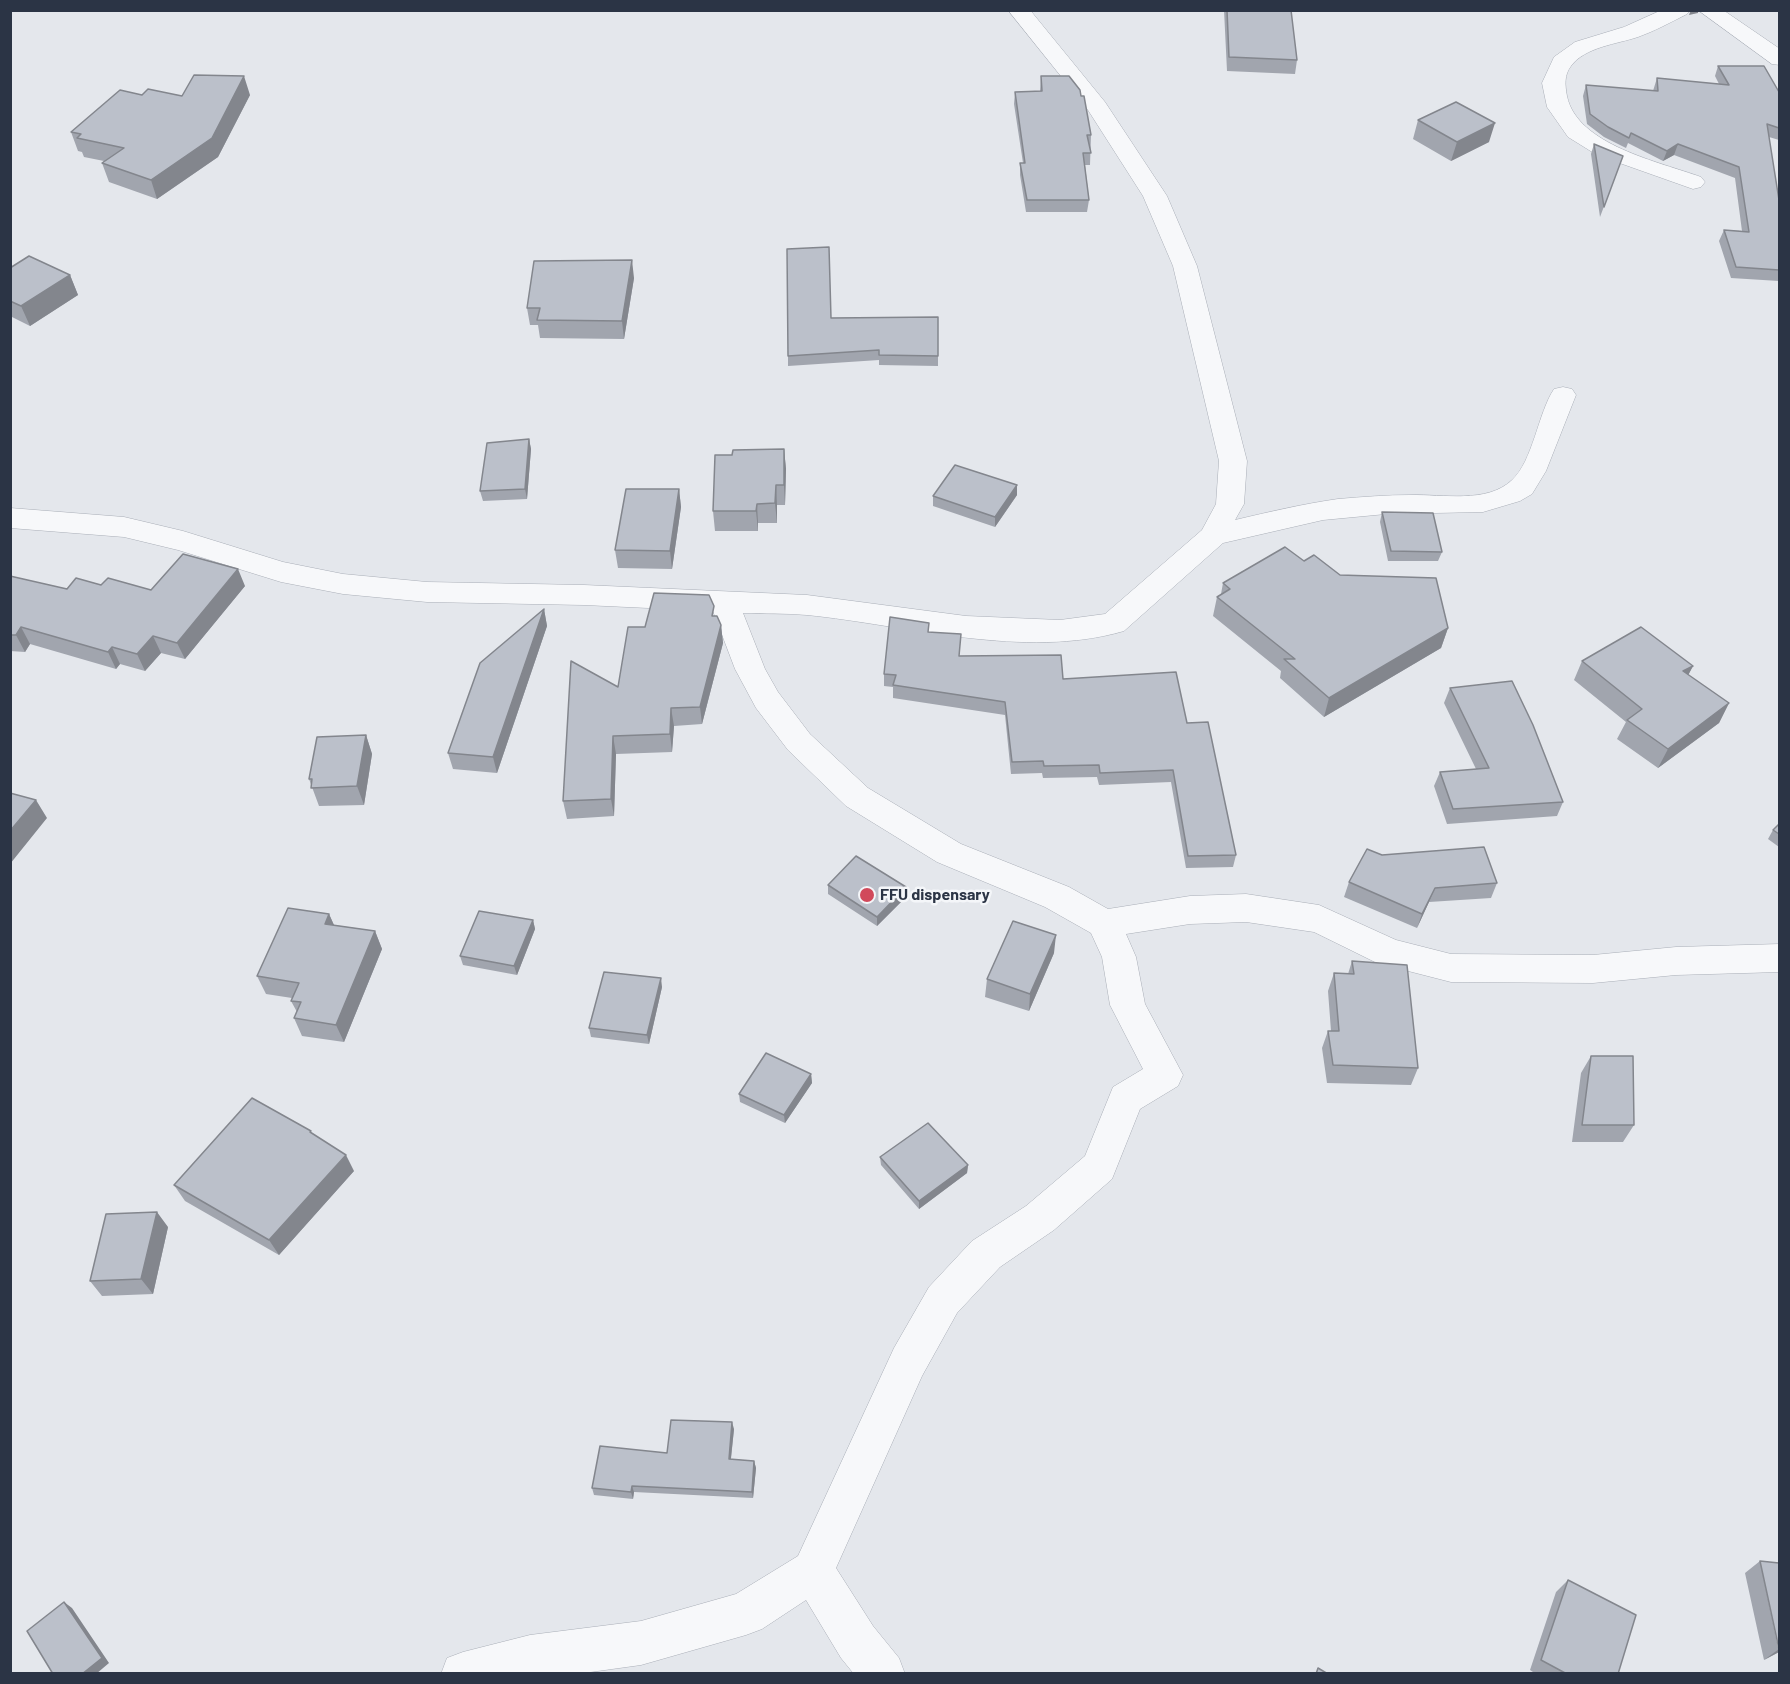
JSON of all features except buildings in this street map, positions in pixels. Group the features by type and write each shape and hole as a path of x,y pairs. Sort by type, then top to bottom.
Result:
{"street":[{"path":"10,518 123,527 183,541 281,572 343,584 427,592 584,595 807,605 966,627 1060,631 1113,623 1213,536 1230,504 1233,461 1185,266 1155,196 1097,107 1018,10"},
{"path":"1680,10 1632,32 1583,47 1562,62 1553,83 1558,107 1576,132 1605,150 1693,182"},
{"path":"1708,10 1779,59"},
{"path":"1213,536 1302,515 1344,508 1478,503 1499,500 1524,486 1547,438 1563,395"},
{"path":"463,1674 530,1657 641,1644 746,1613 813,1571 908,1362 943,1300 986,1254 1040,1218 1099,1167 1126,1098 1165,1075 1128,1005 1119,957 1104,924 1057,897 949,853 857,797 799,742 767,700 750,669 724,601"},
{"path":"1104,924 1190,910 1246,908 1319,920 1389,953 1451,968 1593,969 1676,961 1779,958"},
{"path":"813,1571 857,1642 882,1674"}],"place":[{"name":"FFU dispensary","path":"867,895"}]}
